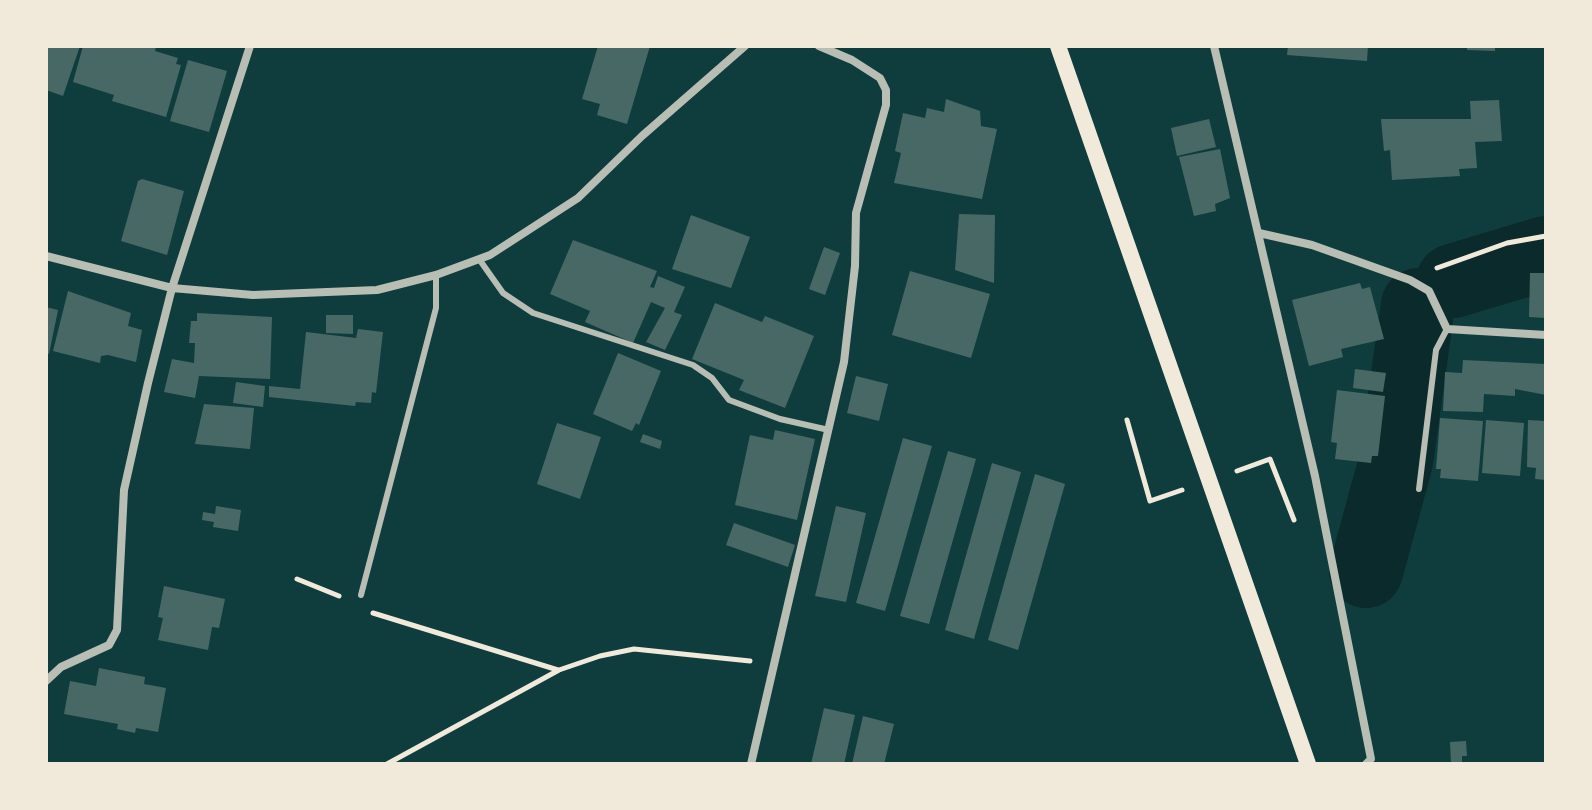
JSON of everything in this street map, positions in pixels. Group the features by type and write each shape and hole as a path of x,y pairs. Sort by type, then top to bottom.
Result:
{"main road":[{"path":"1058,46 1308,764"}],"street":[{"path":"46,681 61,667 109,645 117,630 124,490 172,288 250,46"},
{"path":"46,256 172,288 253,295 377,290 436,275 479,259 535,229 578,198 642,136 745,46"},
{"path":"751,764 844,362 855,266 856,213 886,105 886,90 880,78 819,46"},
{"path":"1214,46 1259,233 1345,622 1371,759 1366,764"},
{"path":"1259,233 1312,245 1410,280 1429,291 1447,329 1546,335"}],"lane":[{"path":"479,259 503,293 533,313 693,365 712,378 729,400 780,419 829,430"},
{"path":"361,595 436,308 436,275"},
{"path":"1419,489 1436,350 1447,329"}],"path":[{"path":"1410,280 1507,243 1546,236"},
{"path":"1127,420 1150,501"},
{"path":"1270,459 1294,520"},
{"path":"297,579 352,603"},
{"path":"366,610 559,670"},
{"path":"387,764 559,670 634,649 775,665"}],"building":[{"path":"46,46 80,46 63,96 46,90"},
{"path":"83,46 156,46 155,51 178,58 176,64 181,65 166,117 112,101 114,95 73,82"},
{"path":"598,46 650,46 627,124 597,115 600,104 582,99"},
{"path":"1288,46 1368,46 1367,61 1287,55"},
{"path":"1467,46 1495,46 1495,51 1467,50"},
{"path":"188,60 227,71 209,132 170,121"},
{"path":"946,99 980,111 981,126 997,129 982,199 894,183 901,153 895,151 903,113 925,118 927,108 944,112"},
{"path":"1499,100 1502,141 1475,142 1477,168 1459,169 1460,176 1392,180 1390,150 1384,151 1381,119 1471,119 1470,101"},
{"path":"1209,119 1216,147 1177,156 1171,128"},
{"path":"1220,149 1230,198 1215,204 1216,211 1194,216 1179,157"},
{"path":"142,179 184,191 167,255 121,241 138,181"},
{"path":"959,214 995,215 994,283 955,270"},
{"path":"691,215 750,237 731,288 672,269"},
{"path":"573,240 657,271 650,287 654,288 658,276 685,287 674,312 682,315 665,350 646,342 665,308 651,302 633,343 585,322 590,311 550,294"},
{"path":"824,247 840,253 825,295 809,289"},
{"path":"910,271 990,294 971,358 892,335"},
{"path":"1530,273 1546,273 1546,318 1529,317"},
{"path":"1360,283 1362,289 1370,287 1384,339 1341,349 1343,357 1309,366 1292,300"},
{"path":"68,291 131,313 128,326 142,330 136,362 108,355 101,356 100,363 53,351"},
{"path":"715,303 762,322 765,316 814,336 785,408 739,390 744,380 692,359"},
{"path":"46,307 58,310 49,354 46,353"},
{"path":"197,313 272,317 270,379 199,376 195,398 164,392 172,359 194,363 195,343 189,343 191,321 197,321"},
{"path":"326,315 353,315 353,334 326,333"},
{"path":"358,329 383,332 376,393 372,392 371,403 356,402 355,406 269,397 269,386 300,389 306,332 356,338"},
{"path":"618,353 661,371 639,425 636,423 632,431 593,414"},
{"path":"1463,360 1546,364 1546,395 1515,389 1515,396 1484,394 1483,412 1443,411 1445,372 1462,373"},
{"path":"1355,369 1386,373 1383,392 1353,388"},
{"path":"856,376 888,384 879,421 847,413"},
{"path":"236,382 265,386 263,407 233,403"},
{"path":"1337,390 1385,396 1378,456 1372,456 1371,463 1335,459 1337,443 1331,442"},
{"path":"204,404 254,408 250,449 195,444"},
{"path":"1440,418 1483,421 1478,481 1440,478 1441,469 1436,469"},
{"path":"1486,420 1524,423 1520,476 1482,473"},
{"path":"1528,420 1546,421 1546,480 1535,479 1536,468 1527,467"},
{"path":"557,423 601,437 580,499 537,484"},
{"path":"775,430 815,439 797,520 735,505 750,435 773,440"},
{"path":"643,434 662,441 660,449 640,442"},
{"path":"903,438 932,446 885,611 856,603"},
{"path":"948,451 976,459 929,624 900,616"},
{"path":"992,463 1021,472 974,639 945,630"},
{"path":"1035,474 1065,484 1018,650 988,640"},
{"path":"216,506 241,510 238,531 213,527 214,522 202,520 203,512 215,514"},
{"path":"836,506 866,513 846,602 815,596"},
{"path":"734,523 795,545 788,567 726,545"},
{"path":"164,586 225,599 219,628 212,627 208,650 158,640 163,618 158,617"},
{"path":"99,668 145,677 144,684 166,688 158,732 136,728 135,733 117,729 118,724 64,714 70,681 96,686"},
{"path":"824,708 855,715 844,764 811,764"},
{"path":"863,716 894,724 884,764 852,764"},
{"path":"1466,741 1467,756 1462,756 1462,764 1451,764 1450,742"}],"waterway":[{"path":"1453,281 1546,253"},
{"path":"1366,571 1396,461 1418,305"}]}
